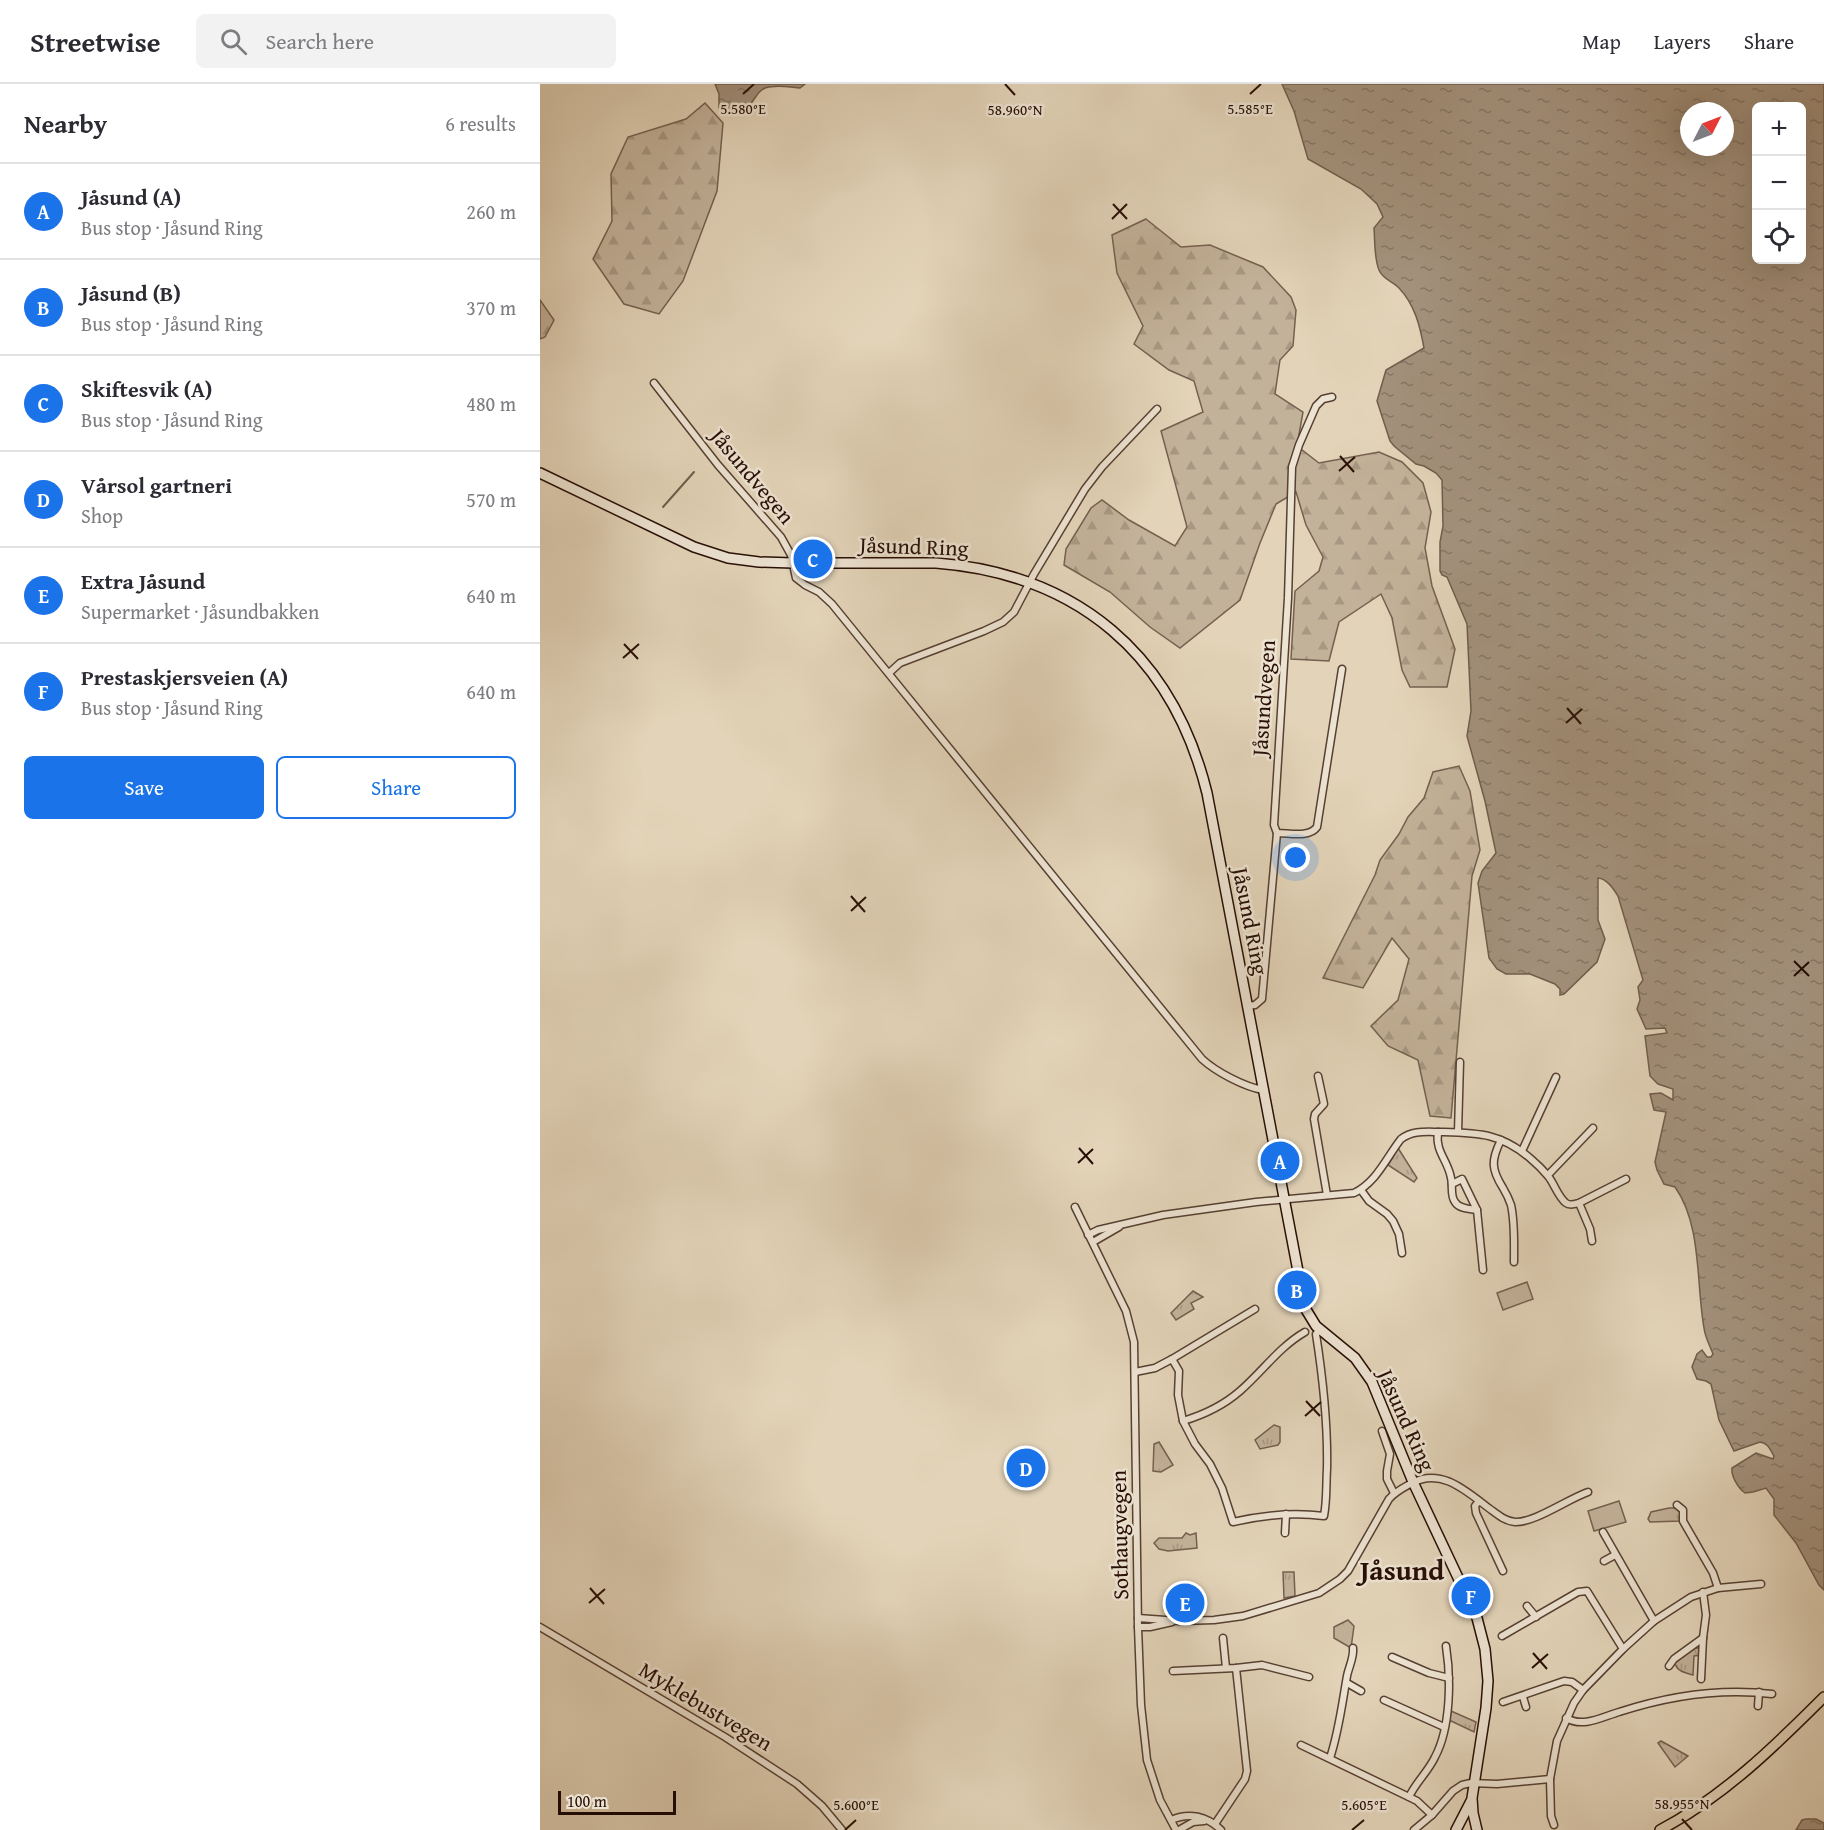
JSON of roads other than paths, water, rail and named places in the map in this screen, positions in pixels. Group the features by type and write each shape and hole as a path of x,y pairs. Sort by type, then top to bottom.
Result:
{"main road":[{"name":"Jåsund Ring","path":"540,473 694,547 728,558 793,563 945,564 987,569 1030,582 1077,605 1114,632 1156,677 1183,722 1199,764 1209,800 1304,1303 1311,1320 1355,1358 1372,1382 1413,1482 1471,1605 1484,1641 1488,1671 1487,1699 1472,1798 1477,1830"},
{"path":"1660,1830 1700,1806 1734,1781 1824,1696"},
{"name":"Jåsund Ring","path":"1456,1830 1472,1798"}],"street":[{"name":"Jåsundvegen","path":"654,383 718,465 781,537 790,553 796,578 819,592 832,604 1202,1059 1209,1066 1254,1089 1263,1090"},
{"name":"Jåsundvegen","path":"1247,1006 1255,1005 1262,999 1277,833 1274,825 1289,576 1292,467 1316,406 1323,399 1332,397"},
{"path":"889,673 900,663 1003,622 1014,612 1085,489 1101,467 1157,409"},
{"path":"1277,833 1309,834 1317,827 1342,669"},
{"path":"1458,1132 1460,1062"},
{"path":"1318,1076 1324,1104 1315,1114 1314,1119 1328,1195"},
{"path":"1522,1151 1556,1077"},
{"path":"1548,1175 1593,1128"},
{"path":"1088,1234 1163,1215 1284,1199 1350,1195 1361,1190 1384,1165 1401,1139 1419,1131 1476,1132 1501,1140 1522,1151 1548,1175 1565,1202 1571,1205 1626,1179"},
{"path":"1438,1132 1437,1146 1451,1174 1452,1197 1455,1204 1477,1210"},
{"path":"1501,1140 1494,1152 1493,1166 1510,1202 1514,1262"},
{"path":"1452,1184 1462,1179 1477,1210 1483,1270"},
{"path":"1361,1190 1369,1201 1393,1221 1399,1234 1402,1253"},
{"path":"1579,1203 1590,1229 1592,1241"},
{"name":"Sothaugvegen","path":"1075,1207 1126,1311 1134,1342 1141,1706 1147,1760 1160,1800 1177,1830"},
{"path":"1093,1242 1124,1224"},
{"path":"1135,1372 1155,1368 1255,1309"},
{"path":"1172,1359 1179,1371 1178,1395 1183,1421 1222,1488 1233,1522 1286,1514 1324,1516 1327,1446 1324,1395 1316,1334 1320,1329"},
{"path":"1183,1421 1197,1417 1234,1396 1290,1340 1305,1332"},
{"path":"1382,1431 1390,1454 1387,1479 1394,1493"},
{"path":"1138,1618 1179,1621 1243,1617 1305,1599 1326,1590 1340,1579 1354,1562 1394,1493 1413,1482 1428,1478 1447,1480 1460,1486 1503,1519 1517,1522 1531,1519 1588,1492"},
{"path":"1479,1501 1475,1506 1476,1513 1503,1571"},
{"path":"1677,1505 1683,1510 1683,1521 1713,1573 1718,1588"},
{"path":"1285,1533 1286,1514"},
{"path":"1604,1532 1654,1621"},
{"path":"1604,1561 1615,1555"},
{"path":"1554,1825 1551,1816 1550,1779 1557,1741 1566,1718 1583,1690 1654,1621 1680,1604 1703,1592 1718,1588 1761,1584"},
{"path":"1502,1636 1578,1592 1587,1591 1623,1649"},
{"path":"1701,1679 1706,1615 1703,1592"},
{"path":"1527,1606 1536,1617"},
{"path":"1138,1627 1179,1621"},
{"name":"Myklebustvegen","path":"540,1627 725,1737 797,1784 822,1806 842,1830"},
{"path":"1223,1638 1226,1668"},
{"path":"1669,1666 1674,1659 1703,1638"},
{"path":"1409,1797 1416,1782 1434,1760 1440,1745 1448,1704 1449,1678 1446,1646"},
{"path":"1330,1758 1338,1734 1349,1669 1353,1659 1353,1648"},
{"path":"1392,1657 1429,1673 1449,1678"},
{"path":"1173,1671 1262,1665 1309,1677"},
{"path":"1215,1824 1245,1779 1247,1771 1236,1668"},
{"path":"1503,1702 1567,1681 1583,1690"},
{"path":"1347,1683 1361,1691"},
{"path":"1566,1718 1580,1724 1635,1706 1683,1696 1718,1692 1772,1694"},
{"path":"1758,1706 1759,1692"},
{"path":"1522,1697 1526,1707"},
{"path":"1384,1700 1444,1727"},
{"path":"1301,1745 1417,1801 1432,1815"},
{"path":"1414,1830 1432,1815 1458,1787 1468,1783 1497,1785 1550,1779"},
{"path":"1171,1820 1182,1815 1192,1815 1208,1820 1221,1830"},
{"path":"1177,1830 1193,1822 1208,1820"}],"water":[{"path":"715,84 805,84 800,88 778,86 765,88 743,109 724,112 719,108 719,94"},
{"path":"1282,84 1824,84 1824,1590 1796,1543 1774,1515 1774,1499 1766,1488 1745,1493 1734,1478 1732,1468 1756,1453 1773,1459 1774,1456 1767,1445 1760,1442 1734,1451 1719,1420 1711,1384 1697,1379 1692,1367 1697,1354 1702,1350 1707,1357 1713,1354 1706,1338 1697,1255 1690,1219 1675,1187 1664,1184 1655,1162 1666,1112 1654,1110 1650,1094 1661,1093 1673,1100 1673,1089 1658,1084 1650,1076 1645,1036 1667,1033 1665,1028 1646,1029 1637,1009 1640,1000 1638,987 1643,980 1618,896 1607,882 1598,878 1598,920 1605,939 1597,962 1564,994 1560,995 1560,989 1555,984 1530,974 1506,974 1497,969 1489,958 1478,883 1482,871 1496,853 1485,801 1467,736 1471,711 1467,624 1447,577 1440,571 1440,542 1443,526 1442,480 1436,473 1416,464 1394,446 1390,441 1377,401 1386,370 1424,348 1421,332 1405,295 1383,276 1377,265 1374,228 1383,217 1377,204 1361,189 1308,159 1294,111"},
{"path":"1816,1819 1824,1823 1824,1830 1796,1830 1802,1820"}],"waterway":[{"path":"663,507 694,472"}],"place":[{"name":"Skiftesvik (A)","path":"813,559"},
{"name":"Jåsund (A)","path":"1280,1161"},
{"name":"Jåsund (B)","path":"1297,1290"},
{"name":"Vårsol gartneri","path":"1026,1468"},
{"name":"Prestaskjersveien (A)","path":"1471,1596"},
{"name":"Extra Jåsund","path":"1185,1603"}],"district":[{"name":"Jåsund","path":"1402,1570"}]}
